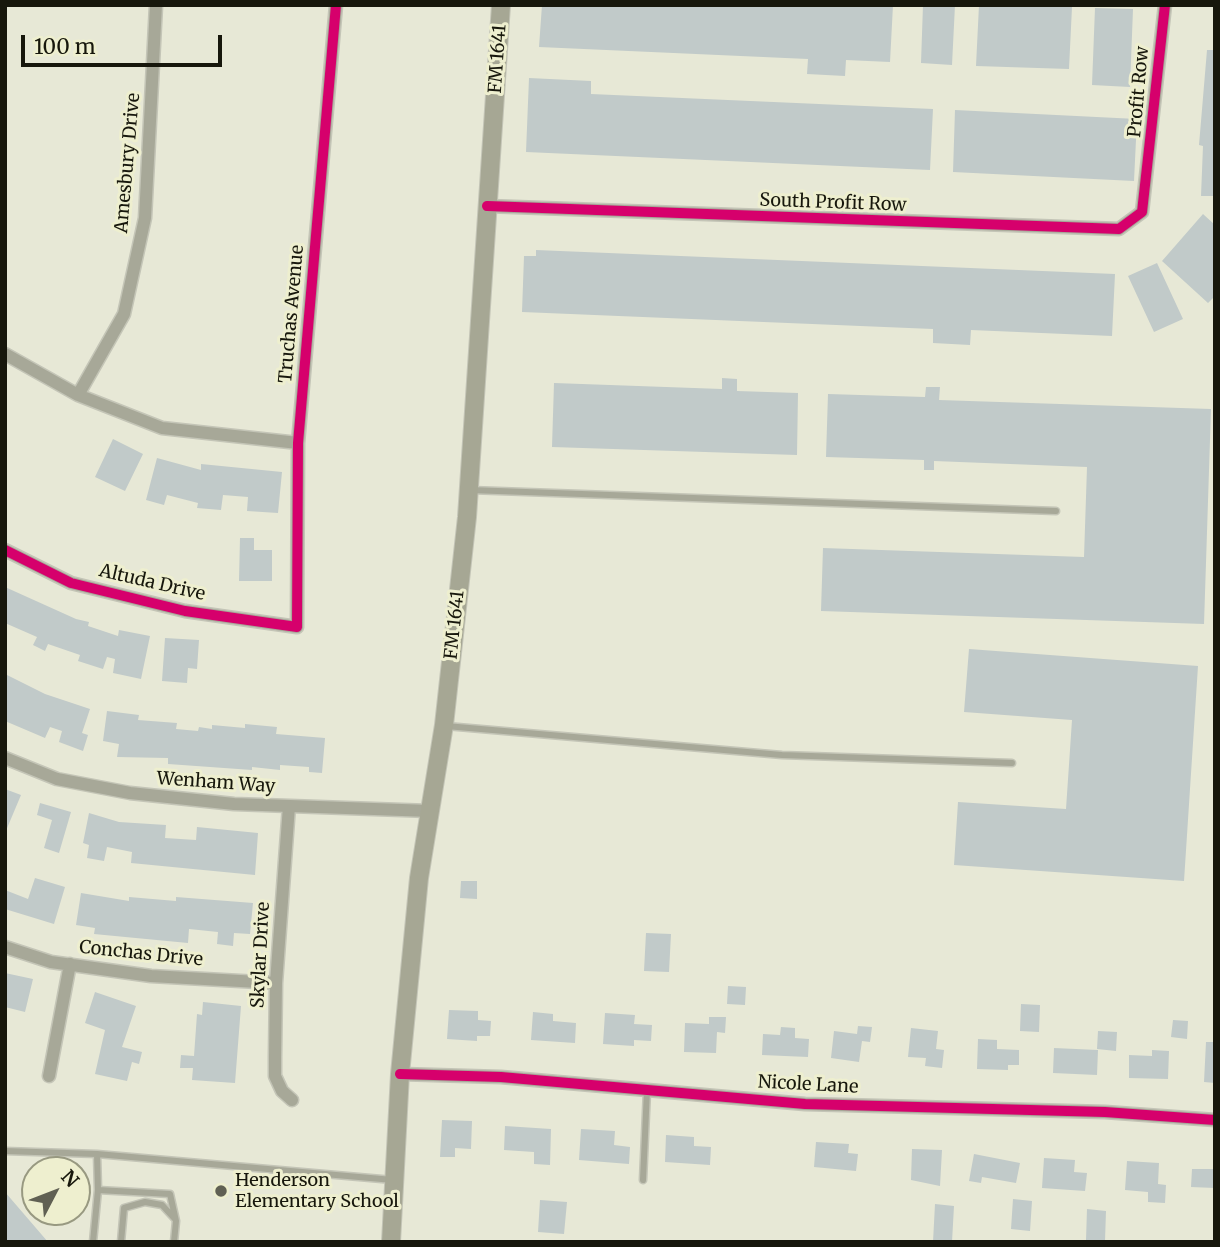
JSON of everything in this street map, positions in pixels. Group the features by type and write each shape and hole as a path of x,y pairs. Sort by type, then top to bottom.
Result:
{"main road":[{"name":"FM 1641","path":"391,1242 400,1074 419,878 444,725 468,490 501,5"}],"street":[{"name":"Amesbury Drive","path":"78,395 124,314 145,218 156,5"},
{"name":"Truchas Avenue","path":"298,627 298,443 335,5"},
{"name":"Profit Row","path":"1148,183 1165,5"},
{"name":"South Profit Row","path":"487,206 1119,229 1142,212 1148,183"},
{"path":"5,354 78,395 162,428 298,443"},
{"name":"Altuda Drive","path":"5,550 71,583 185,611 298,627"},
{"name":"Wenham Way","path":"5,758 57,779 130,793 234,804 430,811"},
{"name":"Skylar Drive","path":"289,806 276,984 275,1076 282,1091 292,1100"},
{"name":"Conchas Drive","path":"5,947 70,964 151,976 276,984"},
{"path":"49,1076 70,964"},
{"name":"Nicole Lane","path":"400,1074 501,1077 806,1104 1105,1112 1215,1120"}],"lane":[{"path":"468,490 1056,511"},
{"path":"444,725 782,755 1012,763"},
{"path":"643,1180 647,1090"},
{"path":"5,1152 97,1154 395,1180"},
{"path":"93,1242 98,1190 97,1154"},
{"path":"98,1190 170,1194 176,1221 174,1242"},
{"path":"121,1242 124,1208 145,1202 162,1205 176,1221"}],"building":[{"path":"542,5 893,5 890,62 846,60 845,76 807,74 808,59 539,47"},
{"path":"923,5 955,5 952,65 921,63"},
{"path":"979,5 1072,7 1069,69 976,66"},
{"path":"1095,8 1133,9 1130,87 1092,85"},
{"path":"1207,50 1215,50 1215,196 1201,196 1203,146 1199,145"},
{"path":"529,78 591,81 591,94 933,109 930,170 526,152"},
{"path":"955,110 1137,119 1134,181 953,172"},
{"path":"1203,214 1215,225 1215,296 1208,303 1162,261"},
{"path":"536,250 1115,274 1112,336 971,330 970,345 933,343 933,329 522,312 524,256 536,256"},
{"path":"1157,263 1183,319 1154,332 1128,276"},
{"path":"722,378 737,379 737,391 798,393 797,455 552,447 554,383 722,389"},
{"path":"926,387 940,387 939,400 1211,409 1204,624 821,611 823,548 1084,557 1087,467 934,461 934,470 924,470 924,460 826,457 828,394 925,397"},
{"path":"113,439 143,454 125,491 95,477"},
{"path":"157,458 201,470 201,464 282,472 278,513 247,511 248,497 223,495 221,510 197,508 198,503 167,495 164,505 146,500"},
{"path":"240,538 254,538 254,550 272,550 272,581 239,581"},
{"path":"5,587 76,619 89,622 88,626 118,636 119,630 150,636 141,679 113,673 115,659 107,657 103,669 78,661 80,655 48,644 45,651 33,645 37,637 5,623"},
{"path":"165,638 199,640 197,669 188,668 187,683 162,681"},
{"path":"969,649 1198,666 1184,881 954,865 958,802 1066,809 1072,720 964,712"},
{"path":"5,674 45,694 90,709 82,733 88,735 83,751 59,742 62,731 50,727 45,738 5,721"},
{"path":"107,711 139,715 138,720 177,723 176,729 198,731 199,727 212,729 212,725 245,728 245,724 277,727 276,734 325,738 322,773 309,772 309,767 280,765 280,770 252,767 252,770 168,764 168,758 117,757 119,744 103,741"},
{"path":"5,789 21,795 5,833"},
{"path":"40,803 71,812 59,853 44,848 52,820 37,815"},
{"path":"89,813 119,822 166,825 165,838 196,840 197,827 258,833 255,875 131,863 132,852 107,847 104,861 87,858 89,845 83,843"},
{"path":"35,878 65,887 54,924 5,909 5,890 28,899"},
{"path":"461,881 477,881 477,899 460,898"},
{"path":"81,893 129,901 129,897 176,901 176,897 253,903 250,934 234,933 233,946 217,944 218,932 189,929 188,943 94,934 95,928 76,925"},
{"path":"646,933 671,934 669,972 644,971"},
{"path":"5,973 33,979 25,1012 5,1007"},
{"path":"728,986 746,987 745,1005 727,1004"},
{"path":"95,992 136,1006 122,1047 142,1052 139,1064 132,1062 127,1081 95,1074 105,1030 85,1023"},
{"path":"203,1002 241,1006 235,1083 192,1080 193,1068 180,1068 181,1055 194,1056 197,1014 202,1015"},
{"path":"1021,1004 1040,1005 1039,1032 1020,1031"},
{"path":"449,1010 478,1011 478,1020 491,1021 490,1036 477,1036 477,1041 447,1039"},
{"path":"533,1012 553,1014 553,1021 576,1023 575,1043 531,1040"},
{"path":"605,1013 635,1015 634,1024 652,1025 651,1041 634,1040 634,1046 603,1044"},
{"path":"709,1017 726,1017 725,1033 717,1032 716,1053 684,1052 685,1023 709,1024"},
{"path":"1173,1020 1188,1021 1187,1039 1171,1037"},
{"path":"858,1026 872,1027 870,1042 862,1041 859,1062 831,1058 834,1031 857,1034"},
{"path":"781,1027 795,1028 795,1038 809,1039 808,1057 762,1055 763,1034 780,1035"},
{"path":"911,1028 938,1031 936,1049 944,1050 942,1068 925,1066 926,1058 908,1057"},
{"path":"1098,1031 1117,1032 1116,1051 1097,1049"},
{"path":"978,1039 997,1040 997,1049 1019,1050 1019,1065 1008,1065 1008,1070 977,1069"},
{"path":"1206,1042 1215,1042 1215,1083 1204,1082"},
{"path":"1054,1048 1098,1050 1097,1075 1053,1073"},
{"path":"1152,1050 1169,1051 1168,1079 1129,1078 1129,1055 1152,1056"},
{"path":"442,1120 472,1121 471,1149 455,1148 455,1157 440,1157"},
{"path":"505,1126 551,1129 550,1165 534,1164 534,1152 504,1150"},
{"path":"581,1129 615,1131 614,1145 630,1147 629,1164 579,1160"},
{"path":"666,1135 694,1137 694,1146 711,1147 710,1165 665,1162"},
{"path":"816,1142 849,1144 848,1153 858,1154 856,1171 814,1167"},
{"path":"912,1149 942,1150 940,1186 911,1180"},
{"path":"974,1154 1020,1163 1016,1183 982,1177 981,1183 969,1181"},
{"path":"1044,1158 1075,1160 1074,1172 1087,1173 1085,1191 1042,1188"},
{"path":"1127,1161 1159,1163 1158,1184 1166,1185 1165,1203 1148,1202 1148,1192 1125,1190"},
{"path":"1192,1169 1215,1169 1215,1188 1191,1187"},
{"path":"5,1192 21,1211 21,1226 34,1226 48,1242 5,1242"},
{"path":"1013,1199 1032,1201 1030,1231 1011,1229"},
{"path":"540,1200 567,1202 564,1234 538,1232"},
{"path":"935,1204 954,1206 952,1242 933,1242"},
{"path":"1087,1209 1106,1211 1105,1241 1086,1240"}],"cycle path":[{"path":"5,550 71,583 185,611 297,627 298,443 336,5"},
{"path":"487,206 1119,229 1142,212 1165,5"},
{"path":"400,1074 501,1077 805,1104 1105,1112 1215,1120"}],"place":[{"name":"Henderson Elementary School","path":"221,1191"}]}
